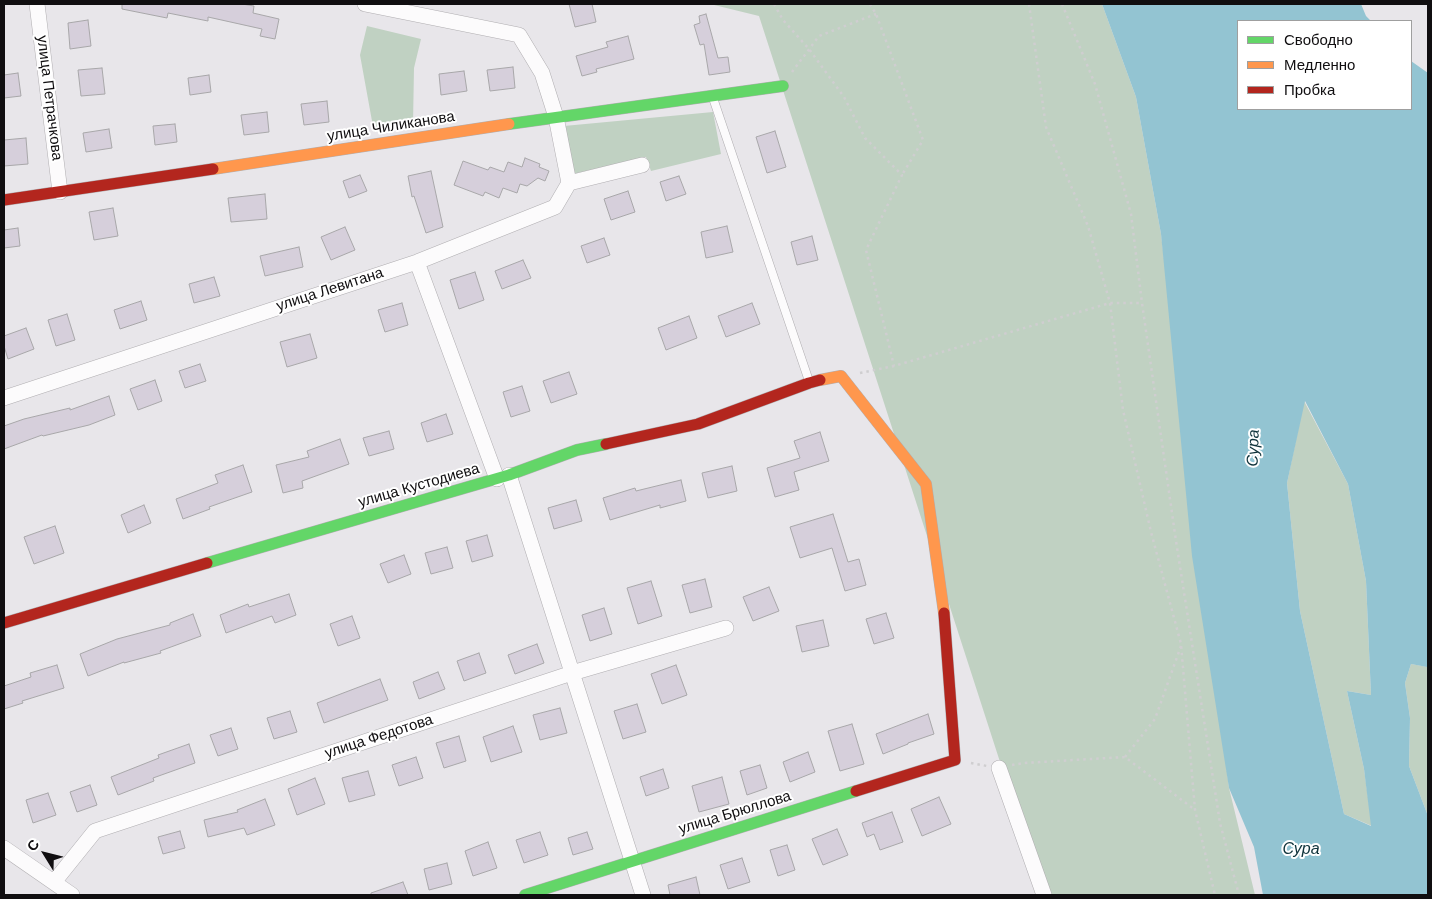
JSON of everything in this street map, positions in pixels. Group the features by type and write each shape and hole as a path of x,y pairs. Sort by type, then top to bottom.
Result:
{"street":[{"name":"улица Петрачкова","path":"37,4 60,192"},
{"path":"365,4 518,35 542,73 556,117 569,183 642,165"},
{"name":"улица Чиликанова","path":"4,200 556,117 782,86"},
{"name":"улица Левитана","path":"4,398 417,262 555,207 569,183"},
{"path":"417,262 503,477 572,673 643,895"},
{"path":"841,376 926,484 944,619 955,760"},
{"name":"улица Кустодиева","path":"4,623 503,477 577,450 698,424 809,383 841,376"},
{"name":"улица Федотова","path":"54,882 95,831 572,673 726,628"},
{"name":"улица Брюллова","path":"525,895 955,760"},
{"path":"998,768 1044,895"},
{"path":"4,848 72,895"}],"lane":[{"path":"712,96 809,383"}],"path":[{"path":"774,4 783,20 809,49 844,97 865,138 902,175"},
{"path":"870,4 876,14 923,140 902,175 866,250 894,366"},
{"path":"1029,4 1046,127 1088,226 1110,303 1123,410 1151,532 1181,644 1195,810 1215,895"},
{"path":"1062,4 1094,84 1131,214 1176,541 1219,813 1239,895"},
{"path":"782,86 819,36 876,14"},
{"path":"841,376 894,366 1110,303 1142,303"},
{"path":"1125,756 1155,719 1181,644"},
{"path":"955,760 998,768 1024,763 1125,756 1195,810"}],"green space":[{"path":"710,4 1102,4 1136,97 1161,234 1229,788 1255,895 1043,895 759,16"},
{"path":"367,26 421,39 414,68 413,124 374,132 360,55"},
{"path":"713,112 721,154 651,171 646,157 573,174 564,126"},
{"path":"1304,401 1348,484 1366,581 1371,695 1347,691 1364,769 1372,826 1344,814 1300,611 1287,483"},
{"path":"1411,664 1428,667 1428,816 1409,766 1410,718 1405,683"}],"water":[{"name":"Сура","path":"1102,4 1361,4 1366,16 1370,20 1237,20 1237,110 1412,110 1412,62 1428,73 1428,669 1427,667 1411,664 1405,683 1410,718 1409,766 1428,816 1428,895 1263,895 1254,847 1229,788 1192,556 1161,234 1136,97","holes":["1305,401 1348,484 1366,581 1371,695 1347,691 1364,769 1371,826 1344,814 1300,611 1287,483"]}],"building":[{"path":"122,4 242,4 254,6 253,13 279,19 275,39 260,36 262,29 208,17 208,21 168,13 167,18 122,9"},
{"path":"569,4 592,4 596,22 575,27"},
{"path":"706,14 718,58 728,57 730,72 709,75 704,44 700,45 694,25 700,23 699,16"},
{"path":"88,20 91,46 70,49 68,23"},
{"path":"628,36 634,59 596,69 597,72 582,76 576,56 608,47 606,42"},
{"path":"513,67 515,88 490,91 487,70"},
{"path":"102,68 105,94 81,96 78,70"},
{"path":"464,71 467,91 441,95 439,74"},
{"path":"18,73 21,96 4,98 4,75"},
{"path":"209,75 211,92 190,95 188,78"},
{"path":"327,101 329,122 304,125 301,104"},
{"path":"267,112 269,132 244,135 241,115"},
{"path":"175,124 177,142 155,145 153,126"},
{"path":"109,129 112,148 86,152 83,133"},
{"path":"775,131 786,167 767,173 756,137"},
{"path":"26,138 28,164 4,166 4,140"},
{"path":"525,158 540,164 539,167 549,171 545,181 538,178 527,186 520,184 517,193 503,188 499,198 485,192 483,196 454,185 463,161 488,170 490,167 504,172 508,162 522,167"},
{"path":"431,171 443,227 426,233 414,196 412,197 408,176"},
{"path":"360,175 367,191 349,198 343,181"},
{"path":"679,176 686,194 666,201 660,182"},
{"path":"628,191 635,212 611,220 604,199"},
{"path":"265,194 267,219 231,222 228,198"},
{"path":"113,208 118,236 94,240 89,212"},
{"path":"727,226 733,252 706,258 701,232"},
{"path":"345,227 355,250 331,260 321,237"},
{"path":"18,228 20,246 4,248 4,230"},
{"path":"812,236 818,260 797,265 791,242"},
{"path":"604,238 610,255 587,263 581,246"},
{"path":"299,247 303,267 265,276 260,256"},
{"path":"523,260 531,278 502,289 495,271"},
{"path":"475,272 484,300 459,309 450,280"},
{"path":"214,277 220,296 194,303 189,284"},
{"path":"141,301 147,320 120,329 114,310"},
{"path":"402,303 408,325 385,332 378,310"},
{"path":"752,303 760,324 726,337 718,316"},
{"path":"67,314 75,340 56,346 48,320"},
{"path":"689,316 697,338 666,350 658,328"},
{"path":"26,328 34,349 8,359 4,346 4,336"},
{"path":"310,334 317,358 287,367 280,342"},
{"path":"200,364 206,381 185,388 179,371"},
{"path":"569,372 577,394 551,403 543,381"},
{"path":"155,380 162,401 138,410 130,389"},
{"path":"522,386 530,411 511,417 503,392"},
{"path":"109,396 115,415 89,425 42,435 4,449 4,426 24,419 70,408 70,410"},
{"path":"446,414 453,434 427,442 421,423"},
{"path":"389,431 394,449 369,456 363,438"},
{"path":"820,432 829,461 794,472 799,490 775,497 767,468 800,458 794,441"},
{"path":"340,439 349,464 302,481 303,488 283,493 276,465 309,457 307,451"},
{"path":"243,465 252,492 209,507 210,509 183,519 176,499 218,483 215,475"},
{"path":"732,466 737,491 708,498 702,473"},
{"path":"681,480 686,501 660,508 660,505 610,520 603,498 635,488 636,491"},
{"path":"576,500 582,521 554,529 548,508"},
{"path":"144,505 151,523 128,533 121,515"},
{"path":"833,514 848,562 859,559 866,585 845,591 832,548 800,558 790,527"},
{"path":"55,526 64,553 34,564 24,537"},
{"path":"487,535 493,556 472,562 466,541"},
{"path":"447,547 453,568 431,574 425,553"},
{"path":"404,555 411,574 388,583 380,564"},
{"path":"705,579 712,607 690,613 682,585"},
{"path":"651,581 662,616 638,624 627,588"},
{"path":"769,587 779,611 753,621 743,597"},
{"path":"289,594 296,615 275,623 272,616 226,633 220,615 248,604 249,607"},
{"path":"604,608 612,634 590,641 582,615"},
{"path":"886,613 894,638 874,644 866,619"},
{"path":"193,614 201,636 160,651 161,653 124,662 88,676 80,654 117,639 170,625 170,623"},
{"path":"352,616 360,638 338,646 330,624"},
{"path":"823,620 829,646 802,652 796,626"},
{"path":"537,644 544,663 515,674 508,655"},
{"path":"479,653 486,673 464,681 457,661"},
{"path":"57,665 64,688 22,701 23,703 4,709 4,686 31,677 30,673"},
{"path":"676,665 687,695 662,704 651,674"},
{"path":"438,672 445,689 419,699 413,682"},
{"path":"380,679 388,700 324,723 317,703"},
{"path":"637,704 646,732 623,739 614,711"},
{"path":"560,708 567,733 540,740 533,715"},
{"path":"290,711 297,732 274,739 267,718"},
{"path":"928,714 934,734 883,754 876,734"},
{"path":"852,724 864,764 840,771 828,731"},
{"path":"513,726 522,752 491,762 483,737"},
{"path":"231,728 238,749 218,756 210,735"},
{"path":"459,736 466,761 444,768 436,743"},
{"path":"189,744 195,763 153,778 154,781 118,795 111,777 159,758 158,755"},
{"path":"808,752 815,772 790,782 783,762"},
{"path":"416,757 423,778 399,786 392,765"},
{"path":"760,765 767,788 747,795 740,771"},
{"path":"663,769 669,788 646,796 640,777"},
{"path":"368,771 375,795 349,802 342,778"},
{"path":"722,777 729,804 699,812 692,786"},
{"path":"315,778 325,804 297,815 288,789"},
{"path":"90,785 97,805 77,812 70,792"},
{"path":"48,793 56,815 33,823 26,800"},
{"path":"939,797 951,824 922,836 911,809"},
{"path":"265,799 275,825 247,835 244,828 208,837 204,820 238,812 237,810"},
{"path":"892,812 903,842 880,850 874,834 867,837 862,823"},
{"path":"837,829 848,855 823,865 812,839"},
{"path":"180,831 185,848 163,854 158,837"},
{"path":"540,832 548,855 524,863 516,840"},
{"path":"587,832 593,849 573,855 568,838"},
{"path":"488,842 497,868 473,876 465,851"},
{"path":"787,845 795,870 778,876 770,850"},
{"path":"742,858 750,882 728,889 720,865"},
{"path":"447,863 452,884 429,890 424,869"},
{"path":"696,877 700,895 670,895 668,885"},
{"path":"403,882 408,895 371,895 371,893"}],"traffic: fast":[{"path":"509,124 783,86"},
{"path":"207,563 509,475 577,450 606,444"},
{"path":"525,895 856,791"}],"traffic: slow":[{"path":"213,169 509,124"},
{"path":"820,380 841,376 926,484 944,613"}],"traffic: jam":[{"path":"4,200 213,169"},
{"path":"606,444 698,424 820,380"},
{"path":"4,623 207,563"},
{"path":"856,791 955,760 944,613"}]}
